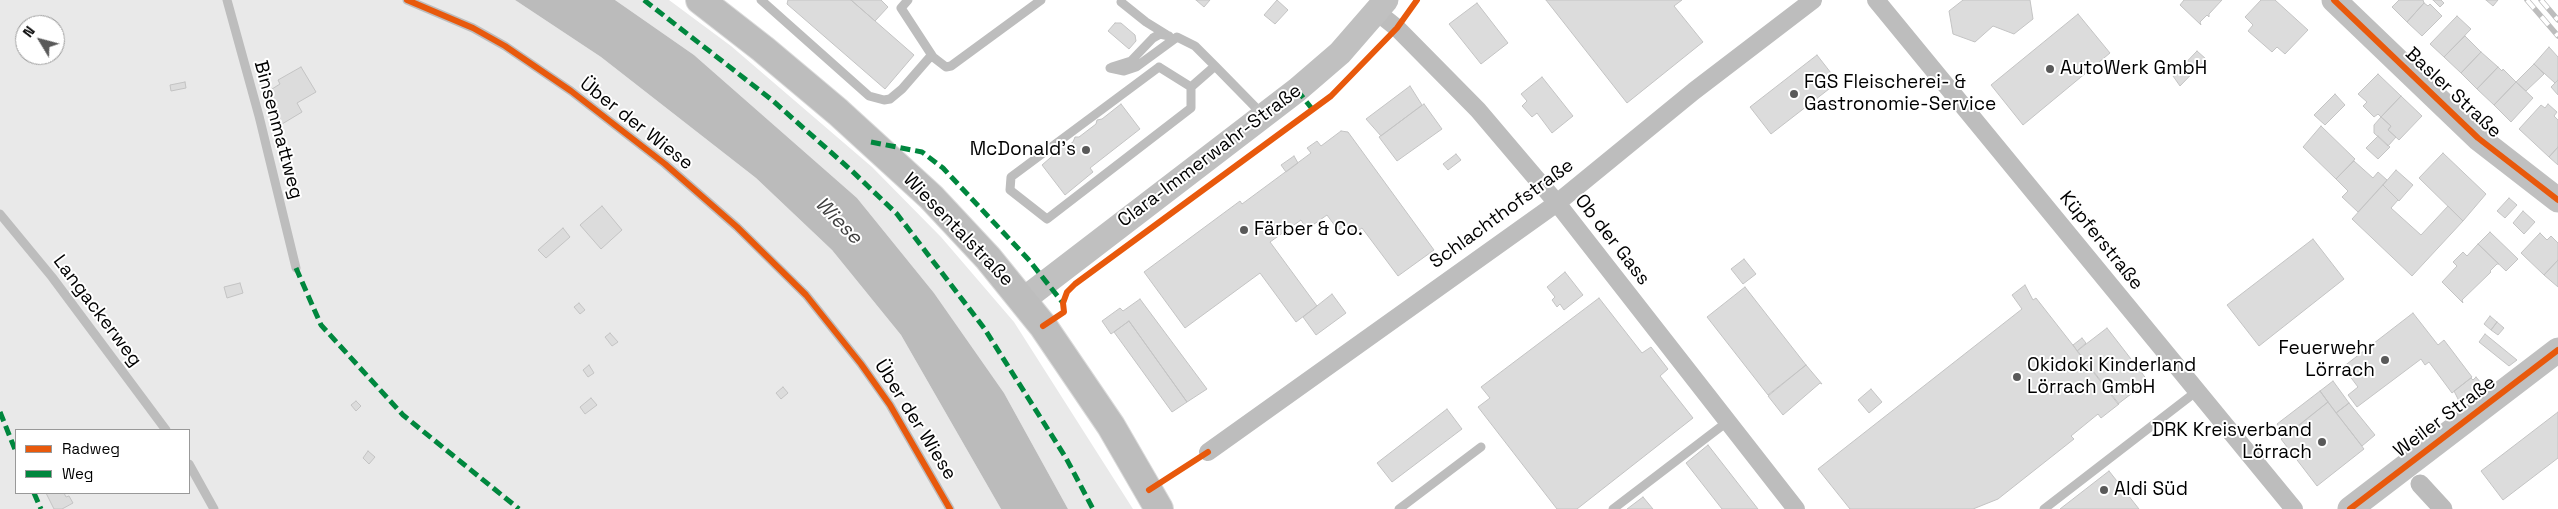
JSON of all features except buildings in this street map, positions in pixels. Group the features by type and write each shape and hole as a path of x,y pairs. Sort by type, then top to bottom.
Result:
{"main road":[{"name":"Wiesentalstraße","path":"700,0 763,49 838,112 931,197 1023,300 1111,426 1159,509"}],"street":[{"name":"Schlachthofstraße","path":"1208,452 1557,203 1694,91 1813,0"},
{"name":"Küpferstraße","path":"1876,0 2294,509"},
{"name":"Basler Straße","path":"2334,0 2478,138 2558,200"},
{"name":"Clara-Immerwahr-Straße","path":"1023,300 1264,116 1340,53 1382,6"},
{"name":"Ob der Gass","path":"1382,6 1397,28 1478,110 1557,203 1796,509"},
{"name":"Weiler Straße","path":"2350,509 2558,350"}],"lane":[{"name":"Binsenmattweg","path":"227,0 260,116 296,268"},
{"name":"Über der Wiese","path":"407,0 473,28 505,46 542,71 665,164 737,227 806,295 861,364 890,405 950,509"},
{"path":"761,0 869,96 890,99 902,89 929,58 933,58"},
{"path":"908,0 901,8 933,58 946,67 951,66 1041,0"},
{"path":"1119,1 1146,22 1195,46 1264,116"},
{"path":"1160,34 1173,36 1136,68 1124,71 1110,68 1131,61 1153,38 1160,34"},
{"path":"1191,87 1160,67 1011,178 1010,190 1047,219 1191,108 1191,87 1215,66"},
{"name":"Langackerweg","path":"0,214 52,277 165,429"},
{"path":"2044,509 2197,391"},
{"path":"1613,509 1727,422"},
{"path":"1399,509 1481,447"},
{"path":"190,466 214,509"}],"shaded area":[{"path":"0,0 515,0 601,57 756,178 832,250 901,335 1001,509 0,509"},
{"path":"615,0 669,0 731,46 872,167 941,237 1014,322 1133,509 1068,509 1004,393 934,293 857,198 694,55"}],"water":[{"name":"Wiese","path":"515,0 615,0 694,55 857,198 934,293 1004,393 1068,509 1001,509 901,335 832,250 756,178 601,57"}],"waterway":[{"path":"2420,484 2443,509"}],"railway":[{"path":"2527,0 2558,36"},
{"path":"2541,0 2558,20"}],"marked path":[{"path":"644,0 772,100 897,214 984,328 1066,458 1093,509"},
{"path":"1297,90 1313,110"},
{"path":"871,142 922,152 943,168 1028,259 1063,303"},
{"path":"296,268 321,325 403,415 519,509"},
{"path":"0,412 15,450"},
{"path":"34,494 41,509"}],"cycle path":[{"path":"407,0 473,28 505,46 571,91 665,164 737,227 806,295 861,364 890,405 950,509"},
{"path":"1043,326 1064,312 1063,303 1067,292 1075,284 1331,96 1397,28 1417,0"},
{"path":"2334,0 2478,138 2558,200"},
{"path":"2350,509 2558,350"},
{"path":"1149,490 1208,452"}],"place":[{"name":"AutoWerk GmbH","path":"2050,69"},
{"name":"FGS Fleischerei- & Gastronomie-Service","path":"1794,94"},
{"name":"McDonald's","path":"1086,150"},
{"name":"Färber & Co.","path":"1244,230"},
{"name":"Feuerwehr Lörrach","path":"2385,360"},
{"name":"Okidoki Kinderland Lörrach GmbH","path":"2017,377"},
{"name":"DRK Kreisverband Lörrach","path":"2322,442"},
{"name":"Aldi Süd","path":"2104,490"}]}
